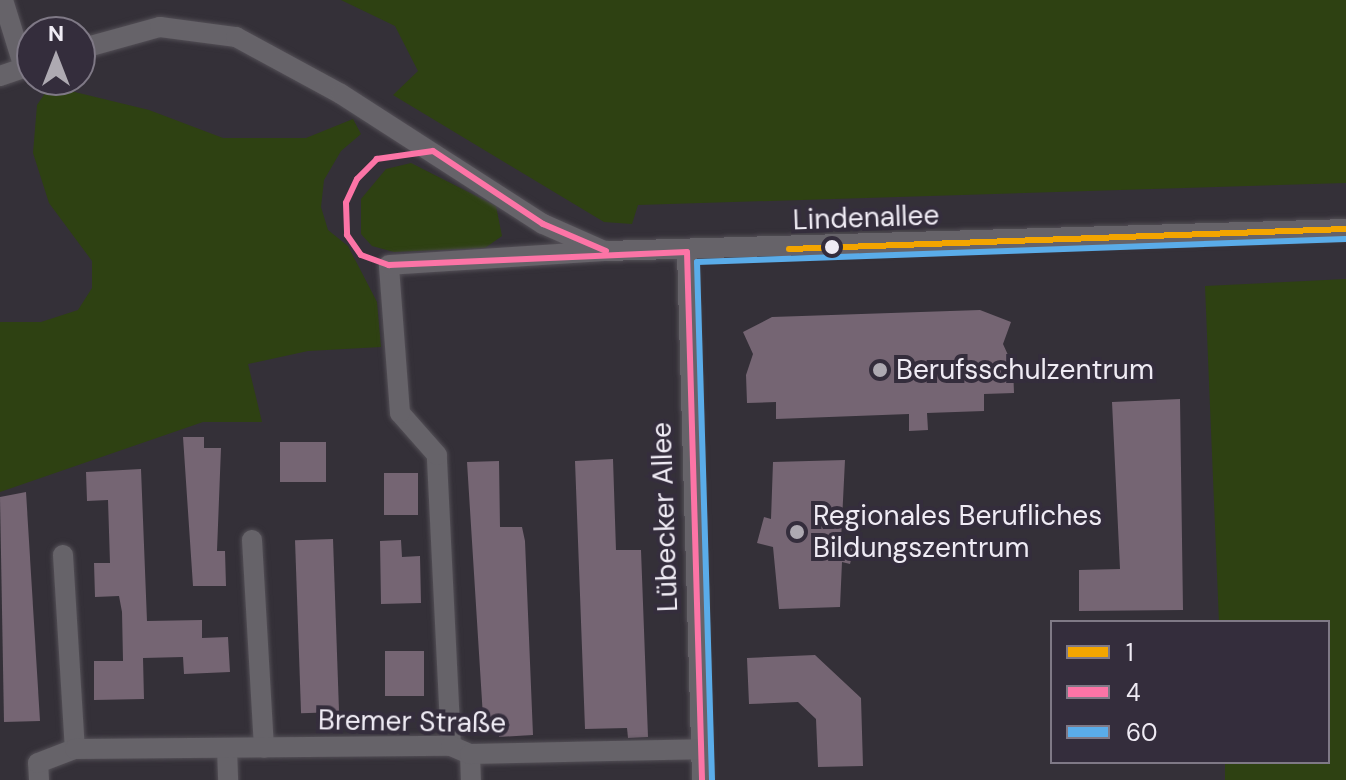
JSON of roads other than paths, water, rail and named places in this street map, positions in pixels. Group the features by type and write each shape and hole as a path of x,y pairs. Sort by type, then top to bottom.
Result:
{"street":[{"path":"3,0 16,35"},
{"path":"96,45 160,27 236,37 433,151 543,224 606,251"},
{"name":"Lindenallee","path":"460,750 437,455 400,413 389,265 606,251 687,252 1346,229"},
{"name":"Lübecker Allee","path":"687,252 702,780"},
{"path":"252,540 264,748"},
{"path":"63,555 75,749"},
{"path":"227,748 228,780"},
{"name":"Bremer Straße","path":"39,780 38,763 75,749 701,749"},
{"path":"460,750 471,780"}],"place":[{"name":"Berufsschulzentrum","path":"880,370"},
{"name":"Regionales Berufliches Bildungszentrum","path":"797,532"}]}
